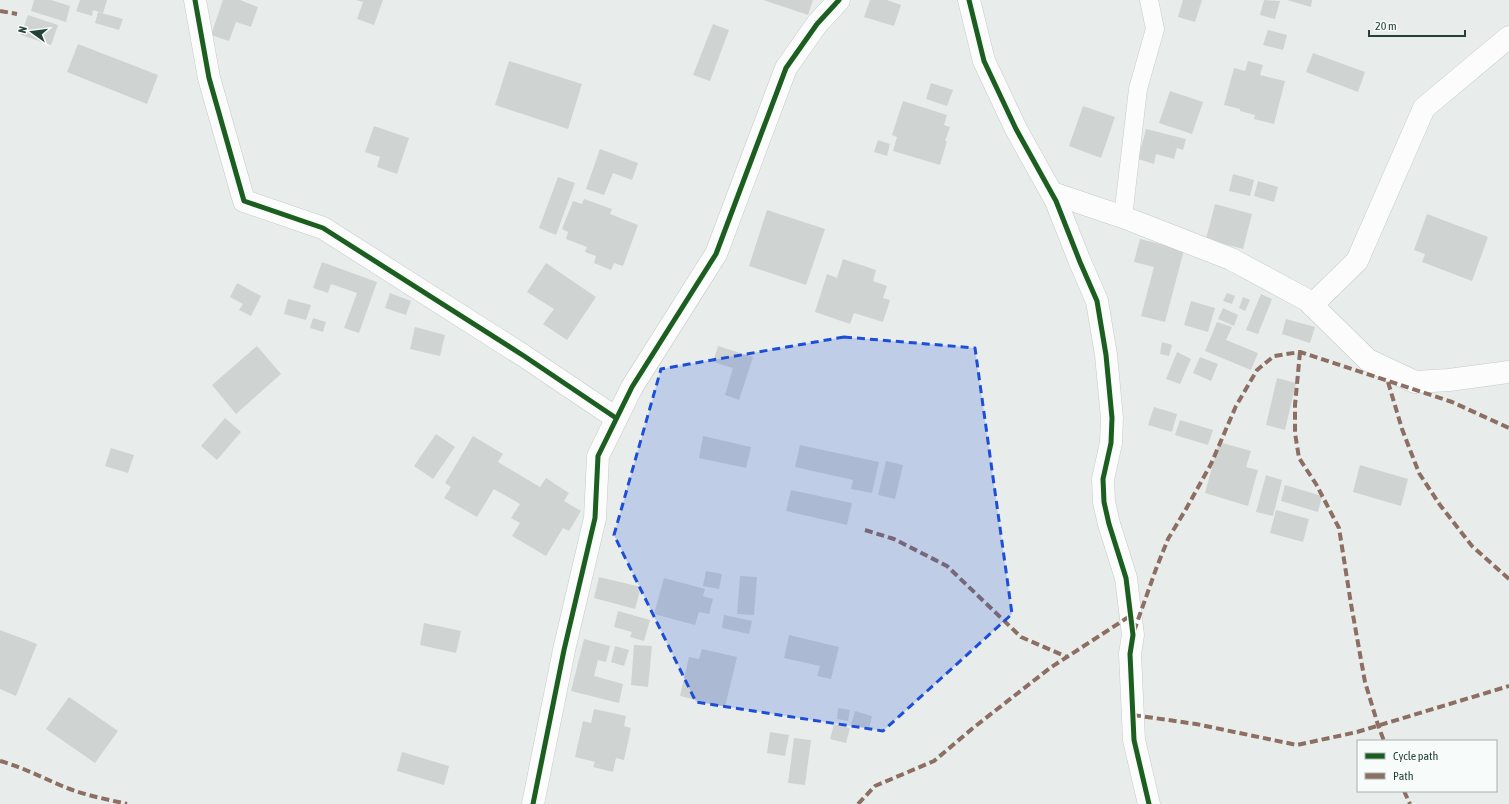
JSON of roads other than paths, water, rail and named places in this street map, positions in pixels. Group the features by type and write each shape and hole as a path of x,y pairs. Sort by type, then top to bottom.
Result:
{"street":[{"path":"195,0 209,78 244,201 323,228 518,352 616,418"},
{"path":"534,804 564,650 595,518 598,456 632,387 716,254 786,68 817,24 839,0"},
{"path":"969,0 984,61 1016,129 1052,193 1080,262 1098,301 1106,355 1112,418 1111,443 1103,479 1104,502 1109,524 1126,578 1133,635 1130,654 1134,740 1149,804"},
{"path":"1312,305 1357,261 1424,108 1509,37"},
{"path":"1052,193 1123,217 1231,259 1307,300 1368,360 1415,382 1449,380 1509,372"}],"lane":[{"path":"1123,217 1138,89 1155,29 1149,0"}]}
